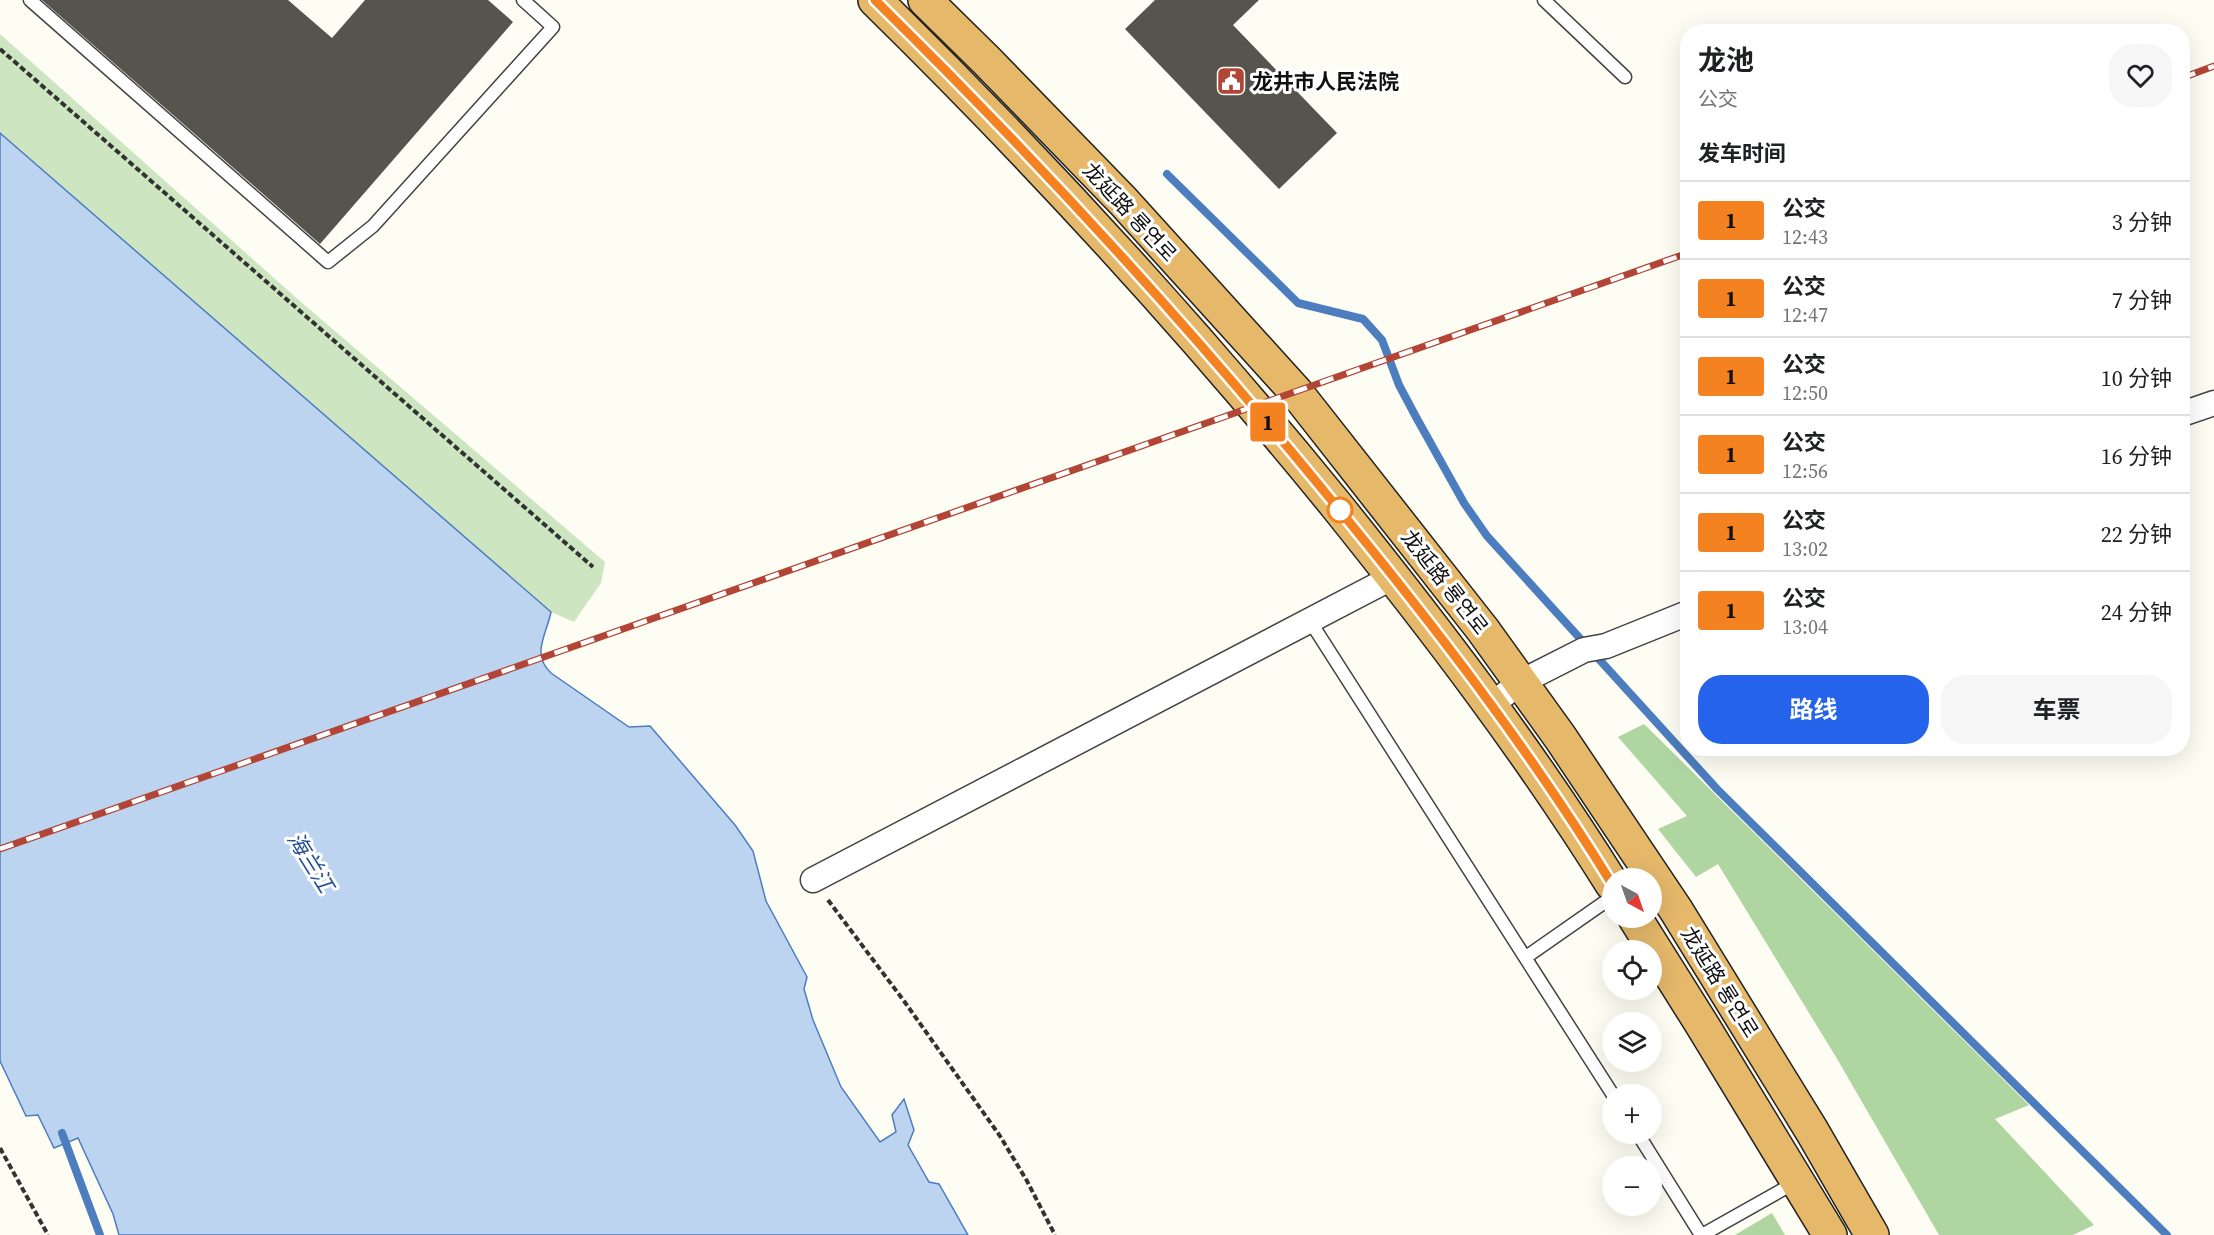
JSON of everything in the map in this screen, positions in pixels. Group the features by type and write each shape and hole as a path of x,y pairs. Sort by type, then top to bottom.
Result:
{"highway":[{"name":"龙延路 룡연로","path":"875,0 975,99 1113,245 1256,407 1394,577 1491,705 1556,797 1602,868"},
{"name":"龙延路 룡연로","path":"926,0 1123,201 1296,392 1420,549 1521,682 1676,910 1812,1131 1872,1235"},
{"name":"龙延路 룡연로","path":"1641,928 1830,1235"}],"street":[{"path":"901,26 926,0"},
{"path":"2190,411 2214,403"},
{"path":"813,880 1394,577"},
{"path":"1491,705 1521,682 1595,648 1680,616"}],"lane":[{"path":"30,0 328,262 373,226 553,27 523,0"},
{"path":"1544,0 1624,76"},
{"path":"1310,621 1606,1084"},
{"path":"1526,957 1602,904"},
{"path":"1644,1144 1702,1235 1797,1181"}],"path":[{"path":"0,49 593,567"},
{"path":"813,880 904,1001 1000,1136 1055,1235"},
{"path":"0,1148 48,1235"}],"green space":[{"path":"0,34 301,302 605,562 601,583 574,622 551,612 0,133"},
{"path":"1644,724 2029,1105 1995,1119 2094,1225 2073,1235 1939,1235 1836,1057 1718,864 1696,877 1658,829 1687,816 1618,737"},
{"path":"1772,1213 1785,1235 1735,1235"}],"water":[{"name":"海兰江","path":"0,133 551,612 541,652 545,666 551,673 629,727 650,726 735,825 753,851 766,901 807,977 804,989 813,1020 841,1087 880,1142 896,1132 892,1115 904,1099 914,1130 908,1145 929,1182 939,1184 968,1235 119,1235 113,1214 78,1138 54,1148 38,1115 26,1116 0,1061"}],"building":[{"path":"42,0 288,0 332,38 365,0 488,0 513,22 320,244"},
{"name":"龙井市人民法院","path":"1155,0 1259,0 1233,25 1337,133 1279,189 1125,29"}],"waterway":[{"path":"1167,174 1298,303 1363,319 1382,340 1399,385 1416,417 1464,503 1487,536 1680,748"},
{"path":"1687,756 1717,789 2167,1235"},
{"path":"62,1133 100,1235"}],"railway":[{"path":"2190,75 2214,66"},
{"path":"0,849 1680,256"}],"bus line":[{"name":"1","path":"875,0 975,99 1105,236 1256,407 1403,589 1491,705 1556,797 1602,868"}],"place":[{"name":"龙井市人民法院","path":"1231,81"}]}
